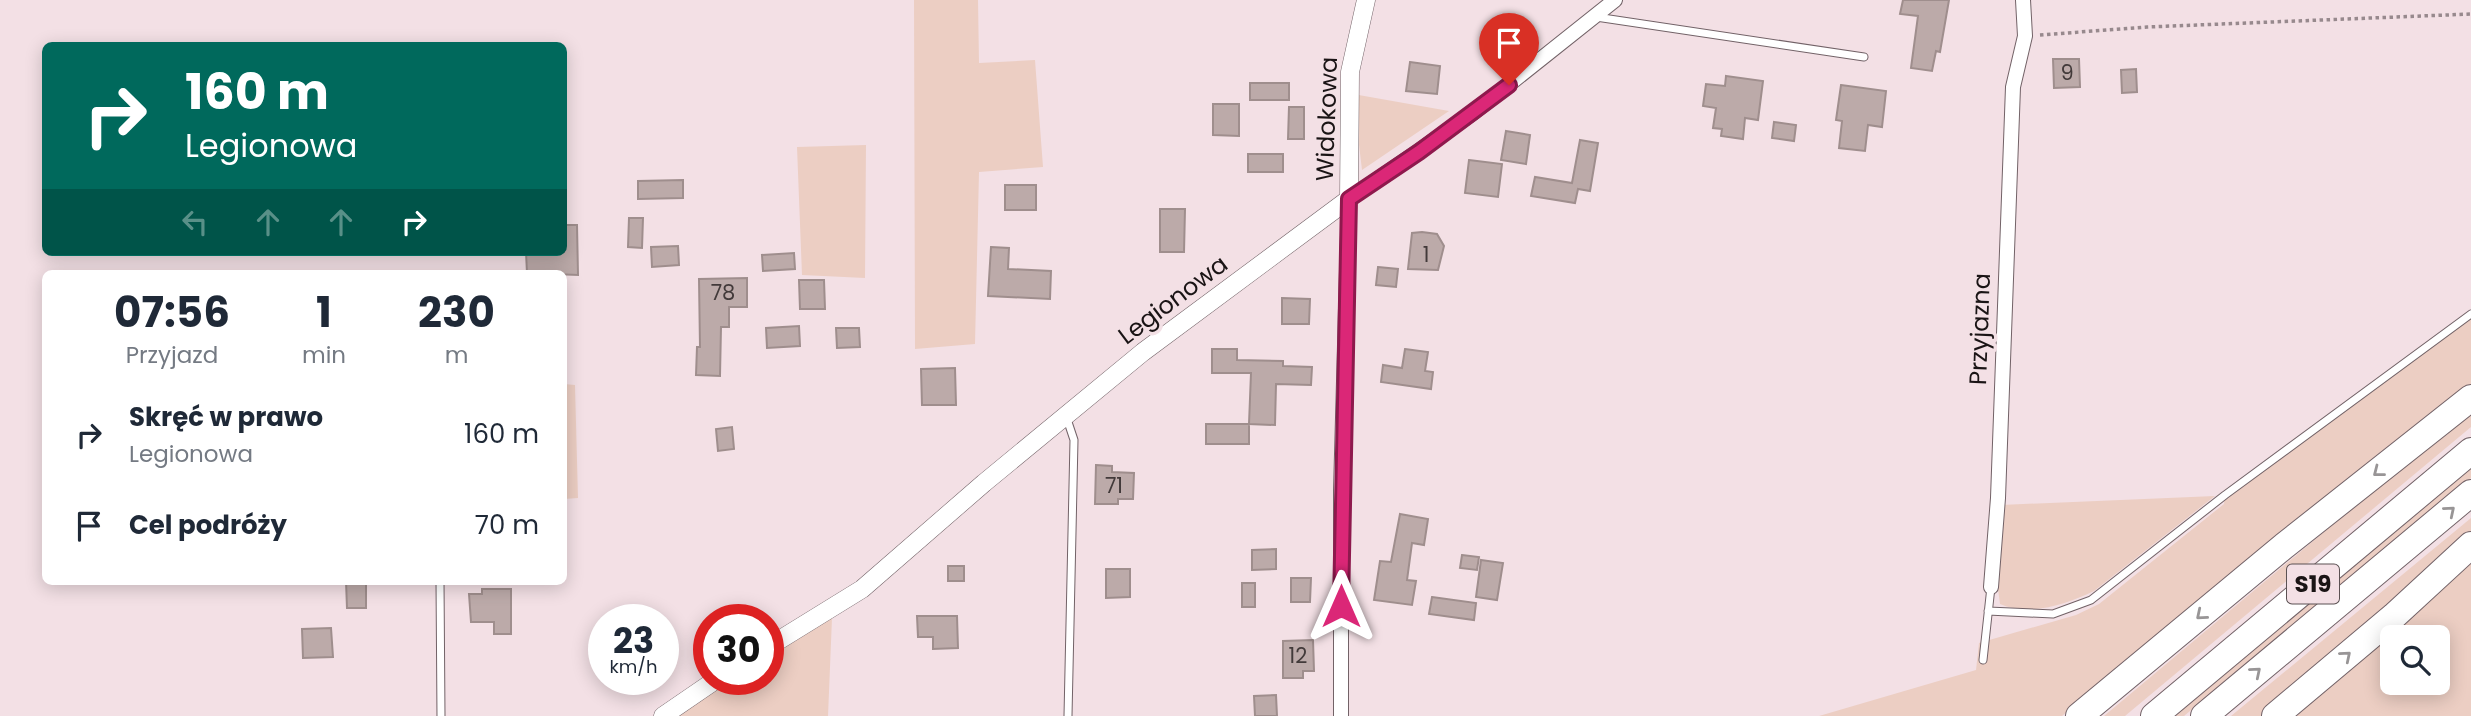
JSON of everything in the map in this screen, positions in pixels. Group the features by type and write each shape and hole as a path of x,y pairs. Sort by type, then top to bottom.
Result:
{"highway":[{"path":"2079,716 2284,546 2471,398"},
{"name":"S19","path":"2154,716 2471,451"},
{"name":"S19","path":"2204,716 2471,493"},
{"path":"2275,716 2394,616 2471,545"}],"street":[{"name":"Widokowa","path":"1349,199 1350,72 1366,0"},
{"name":"Legionowa","path":"784,637 862,589 1143,352 1349,199 1473,113 1615,0"},
{"name":"Przyjazna","path":"1991,587 1998,498 2013,87 2025,36 2023,0"},
{"path":"1341,716 1341,491 1349,199"},
{"path":"663,716 694,695"}],"lane":[{"path":"1595,17 1864,57"},
{"path":"1988,611 2053,614 2091,600 2236,487 2471,314"},
{"path":"1066,415 1074,440 1068,716"},
{"path":"440,585 441,716"},
{"name":"Przyjazna","path":"1983,660 1991,587"}],"path":[{"path":"2025,36 2147,27 2471,14"}],"shaded area":[{"path":"914,0 978,0 979,63 1035,60 1043,167 979,172 975,344 915,349"},
{"path":"1353,94 1449,111 1362,170"},
{"path":"866,145 865,278 802,275 797,147"},
{"path":"2471,314 2471,385 2362,469 2062,716 1819,716 1976,670 1979,643 2076,615 2099,604 2224,504 2225,495"},
{"path":"567,384 575,385 578,498 567,499"},
{"path":"2471,409 2471,427 2125,716 2104,716"},
{"path":"2471,466 2471,478 2184,716 2170,716"},
{"path":"2215,496 2094,591 2083,596 2048,607 2011,608 2000,604 1998,589 1987,588 2001,505"},
{"path":"2471,518 2471,534 2262,716 2231,716"},
{"path":"2471,561 2471,716 2296,716 2380,642 2380,695 2450,695 2450,625 2399,625"},
{"path":"832,618 828,716 679,716 709,695 784,695 784,646"}],"building":[{"path":"1903,0 1949,0 1940,52 1936,51 1932,71 1911,68 1918,16 1900,14"},
{"path":"2053,59 2079,59 2080,87 2054,88"},
{"path":"1410,62 1440,66 1437,94 1406,91"},
{"path":"2136,69 2137,92 2122,93 2121,70"},
{"path":"1726,76 1763,81 1758,120 1745,118 1743,139 1721,136 1722,129 1713,128 1716,108 1703,106 1706,84 1725,86"},
{"path":"1250,83 1289,83 1289,100 1250,100"},
{"path":"1841,85 1886,91 1882,127 1868,125 1865,151 1839,148 1842,121 1836,120"},
{"path":"1213,104 1239,104 1239,136 1213,135"},
{"path":"1289,107 1304,107 1304,139 1288,139"},
{"path":"1774,122 1796,125 1794,141 1772,138"},
{"path":"1506,131 1530,135 1526,164 1501,160"},
{"path":"1580,140 1598,143 1590,191 1578,189 1575,203 1531,196 1535,177 1572,183"},
{"path":"1248,154 1283,154 1283,172 1248,172"},
{"path":"1469,160 1502,164 1498,197 1465,193"},
{"path":"683,180 683,198 638,199 638,181"},
{"path":"1005,185 1036,185 1036,210 1005,210"},
{"path":"1160,209 1185,209 1184,252 1160,252"},
{"path":"629,218 643,218 642,248 628,247"},
{"path":"567,225 577,225 578,275 567,275 567,270 527,270 526,256 567,256"},
{"path":"1412,233 1437,234 1444,246 1438,270 1408,269"},
{"path":"678,246 679,265 652,267 651,247"},
{"path":"991,247 1009,248 1008,269 1051,271 1050,299 988,296"},
{"path":"794,253 795,269 763,271 762,255"},
{"path":"1378,267 1398,269 1396,287 1376,285"},
{"path":"747,278 747,307 729,307 729,327 721,327 720,376 696,375 697,347 700,347 699,279"},
{"path":"799,280 824,280 825,309 800,309"},
{"path":"1282,298 1310,299 1309,324 1282,324"},
{"path":"799,326 800,346 767,348 766,328"},
{"path":"836,328 859,328 860,347 837,348"},
{"path":"1212,349 1237,349 1237,360 1283,361 1283,366 1312,367 1311,385 1276,384 1275,425 1249,424 1251,373 1212,373"},
{"path":"1405,349 1428,352 1425,371 1433,372 1431,389 1381,382 1383,365 1402,368"},
{"path":"955,368 956,405 922,405 921,369"},
{"path":"1206,424 1249,424 1249,444 1206,444"},
{"path":"732,427 734,449 718,451 716,429"},
{"path":"1096,465 1112,466 1112,472 1134,473 1133,499 1118,499 1118,504 1095,504"},
{"path":"1400,514 1428,519 1424,545 1412,543 1407,580 1416,581 1412,605 1374,600 1380,561 1391,562"},
{"path":"1276,549 1276,569 1252,570 1252,550"},
{"path":"1462,555 1479,557 1477,570 1460,568"},
{"path":"1481,560 1503,563 1497,600 1476,597"},
{"path":"948,566 964,566 964,581 948,581"},
{"path":"1106,569 1130,569 1130,597 1106,598"},
{"path":"1291,578 1311,578 1310,602 1291,602"},
{"path":"1242,583 1255,583 1255,607 1242,607"},
{"path":"346,585 366,585 366,608 347,608"},
{"path":"482,589 511,589 511,634 494,634 494,622 471,622 469,594 482,594"},
{"path":"1432,597 1476,603 1474,620 1429,614"},
{"path":"917,616 957,616 958,648 933,649 933,637 918,637"},
{"path":"331,628 333,657 303,658 302,629"},
{"path":"1313,640 1314,671 1303,671 1303,678 1283,678 1283,641"},
{"path":"1276,695 1277,716 1255,716 1254,696"}],"route":[{"path":"1341,606 1341,491 1349,199 1419,152 1509,85"}]}
